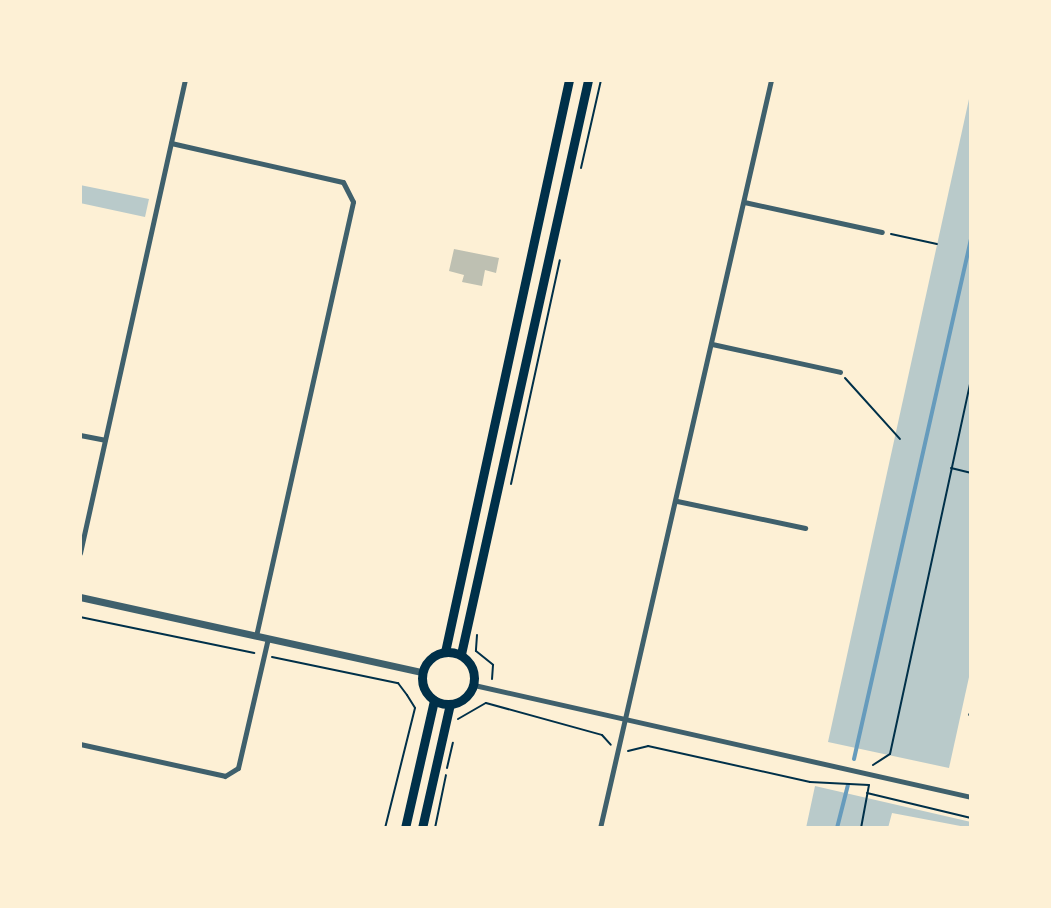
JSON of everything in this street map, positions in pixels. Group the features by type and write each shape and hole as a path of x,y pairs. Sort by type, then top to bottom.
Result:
{"highway":[{"path":"405,828 434,700 422,672 445,652 569,80"},
{"path":"461,654 588,80"},
{"path":"422,828 450,704 474,685 473,667 461,654 445,652"},
{"path":"434,700 450,704"}],"street":[{"path":"80,553 185,80"},
{"path":"600,828 771,80"},
{"path":"171,143 343,182 353,202 256,636"},
{"path":"744,202 882,232"},
{"path":"712,344 840,372"},
{"path":"80,435 105,440"},
{"path":"677,501 805,528"},
{"path":"80,597 422,672"},
{"path":"80,744 225,776 238,768 268,638"},
{"path":"474,685 971,797"}],"path":[{"path":"580,170 601,80"},
{"path":"882,232 937,244"},
{"path":"508,494 560,258"},
{"path":"840,372 900,439"},
{"path":"873,765 890,754 971,380"},
{"path":"950,468 971,473"},
{"path":"80,617 398,683 415,708 385,828"},
{"path":"478,632 476,651 495,669 486,703"},
{"path":"452,728 465,710 486,703 602,735 605,744 619,747 648,746 810,782 869,785 861,828"},
{"path":"435,828 453,736"},
{"path":"867,793 971,818"}],"shaded area":[{"path":"971,90 971,668 949,768 828,742"},
{"path":"80,185 149,199 145,217 80,203"},
{"path":"815,786 971,822 971,828 892,813 888,828 806,828"}],"building":[{"path":"454,249 499,258 496,273 485,270 482,286 462,282 464,275 449,271"}],"waterway":[{"path":"854,759 971,239"},
{"path":"837,828 848,785"}]}
